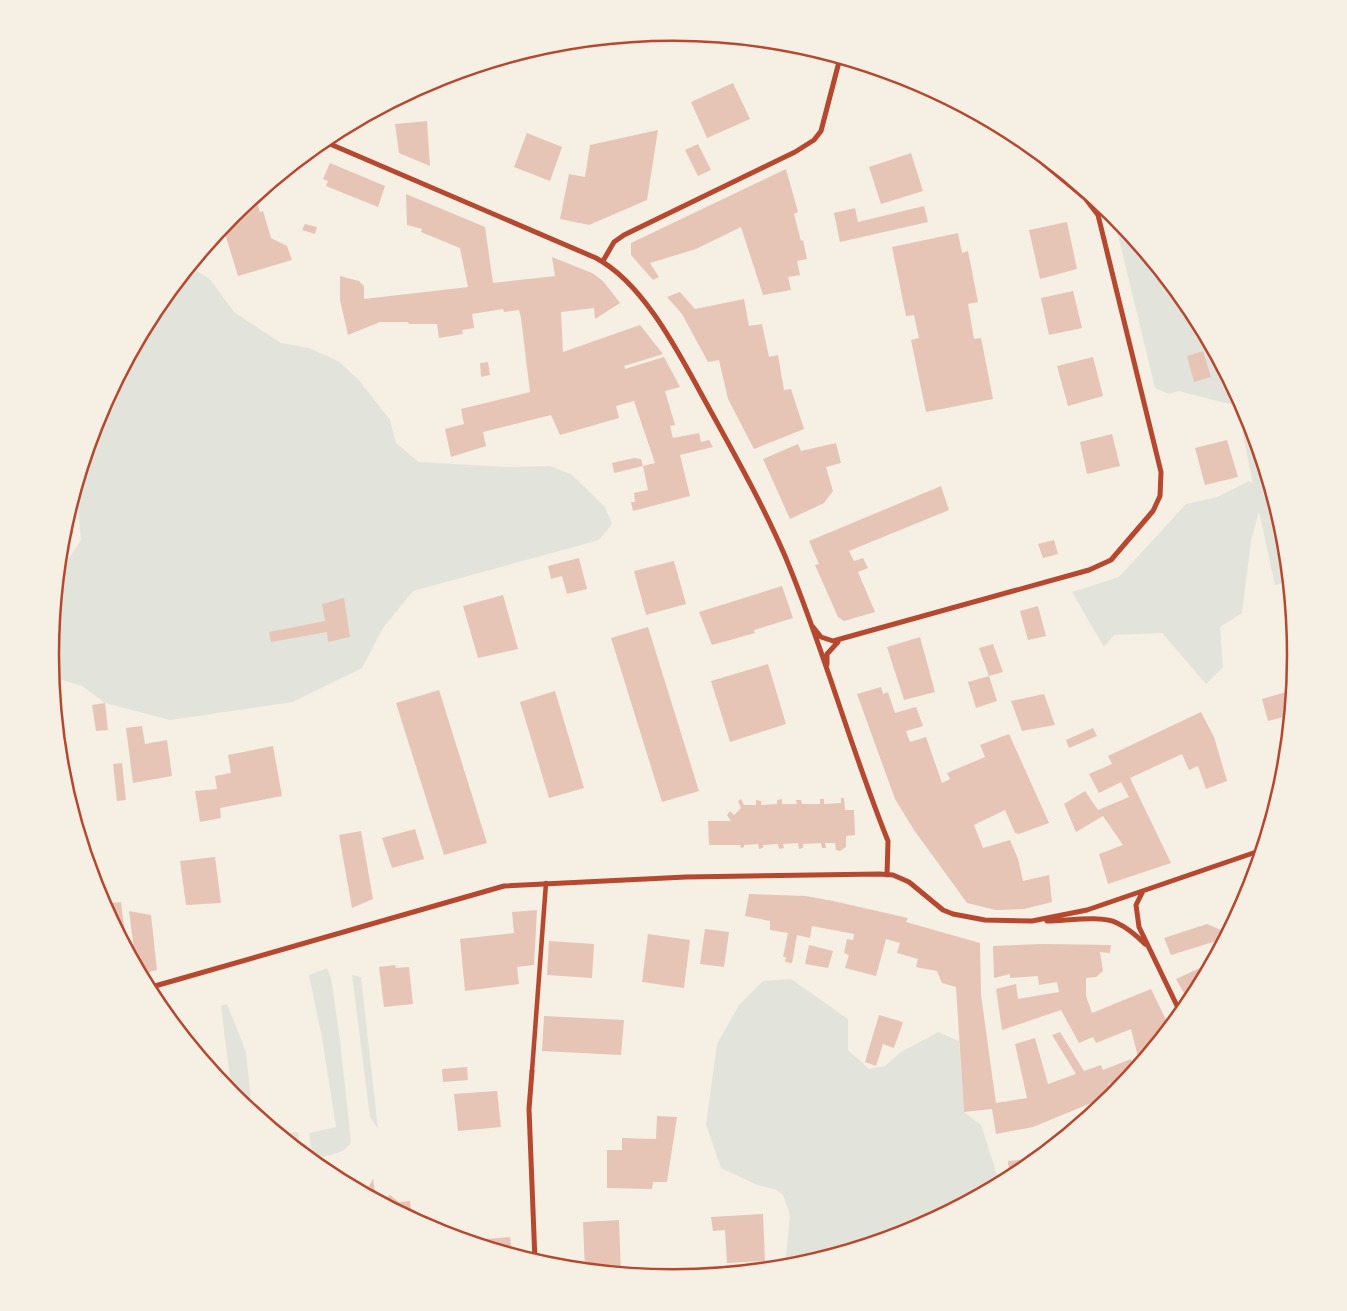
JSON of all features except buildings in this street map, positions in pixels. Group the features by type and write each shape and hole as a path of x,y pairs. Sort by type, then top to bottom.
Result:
{"street":[{"path":"603,261 614,242 624,235 795,152 814,140 824,123 839,64"},
{"path":"332,145 603,261 624,278 649,309 689,373 745,473 777,538 811,624 888,841 887,875"},
{"path":"811,624 824,640 841,640 1089,570 1110,560 1153,511 1160,496 1161,472 1098,215 1089,204"},
{"path":"828,672 828,654 841,640"},
{"path":"1032,921 1087,910 1255,852"},
{"path":"156,986 504,886 686,877 856,873 887,875 910,882 943,910 953,914 985,920 1104,920 1117,922 1148,946"},
{"path":"535,1254 529,1109 546,883"},
{"path":"1146,890 1138,898 1136,916 1148,946 1177,1006"}],"shaded area":[{"path":"1117,231 1161,282 1184,314 1205,348 1234,405 1179,391 1169,394 1155,388"},
{"path":"196,270 209,278 234,312 281,343 309,348 338,361 358,379 390,420 396,443 419,462 508,467 550,466 571,474 605,507 612,524 599,540 413,591 383,628 362,668 293,702 170,720 105,703 82,686 60,679 59,656 65,575 67,561 81,540 78,507 92,458 106,420 142,348 163,314"},
{"path":"1239,416 1267,497 1276,536 1283,583 1275,585 1259,512 1251,541 1242,613 1220,627 1223,667 1206,684 1162,633 1114,635 1104,647 1072,592 1119,577 1186,504 1217,497 1249,481 1253,483"},
{"path":"327,968 331,978 351,1142 339,1152 319,1157 312,1152 309,1133 336,1127 322,1038 309,975"},
{"path":"352,975 361,977 378,1129 370,1117"},
{"path":"791,979 848,1019 848,1050 869,1069 885,1066 901,1052 938,1032 959,1041 964,1112 981,1125 998,1177 945,1206 909,1223 832,1249 786,1259 790,1215 783,1195 777,1190 757,1185 721,1168 706,1125 717,1044 739,1005 763,981"},
{"path":"227,1004 246,1052 251,1101 230,1081 221,1006"},
{"path":"298,1132 299,1142 288,1133"}]}
